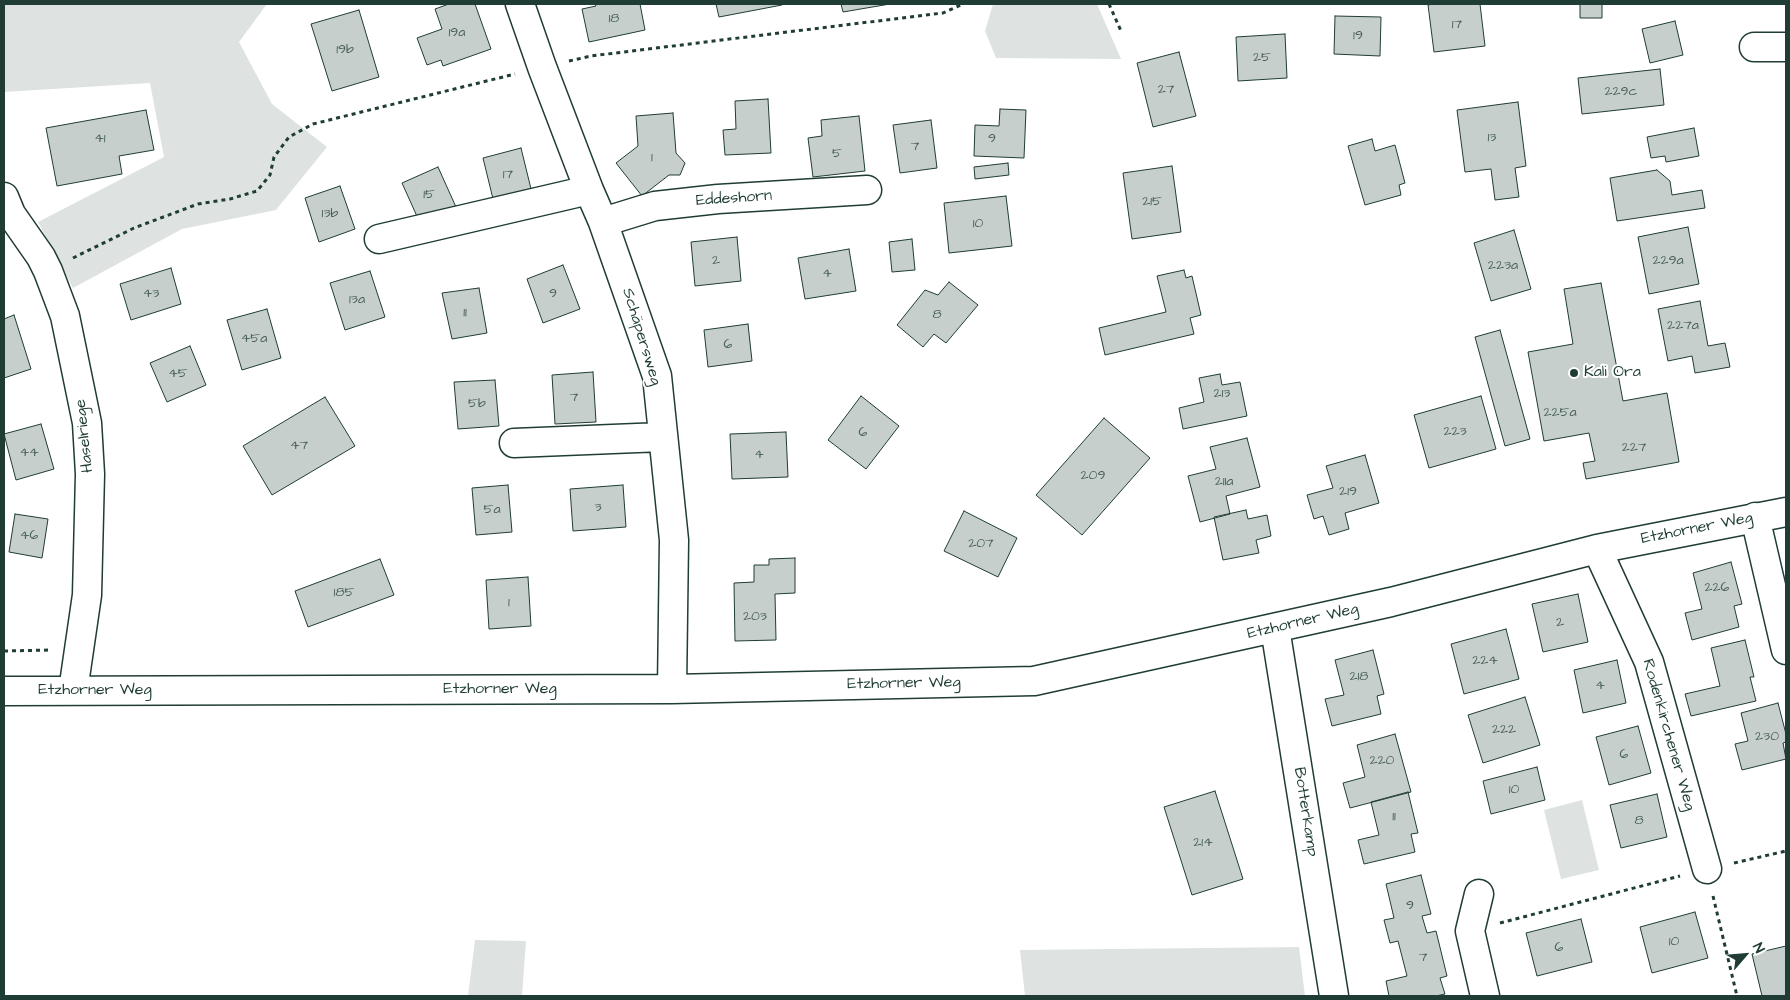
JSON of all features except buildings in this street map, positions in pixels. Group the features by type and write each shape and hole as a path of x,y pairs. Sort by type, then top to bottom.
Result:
{"street":[{"name":"Schäpersweg","path":"520,4 542,67 603,222 657,376 674,540 672,689"},
{"path":"1754,47 1786,47"},
{"path":"379,239 589,190"},
{"name":"Eddeshorn","path":"603,222 654,206 718,199 867,190"},
{"name":"Haselriege","path":"4,197 11,214 41,257 65,316 87,423 90,474 87,595 73,691"},
{"path":"514,443 662,437"},
{"name":"Etzhorner Weg","path":"4,692 672,689 1034,681 1391,602 1597,549 1786,512"},
{"path":"1755,518 1786,650"},
{"name":"Rodenkirchener Weg","path":"1597,549 1649,662 1707,869"},
{"name":"Botterkamp","path":"1275,628 1334,996"},
{"path":"1479,894 1470,931 1485,996"}],"path":[{"path":"48,271 134,228 198,204 230,199 257,191 270,175 274,157 289,136 313,124 591,56 943,13 964,4"},
{"path":"1108,4 1121,31"},
{"path":"4,651 79,650"},
{"path":"1470,931 1786,850"},
{"path":"1707,869 1737,996"}],"shaded area":[{"path":"4,4 267,4 239,42 272,104 327,147 276,210 182,229 73,288 38,222 164,157 150,83 4,92"},
{"path":"993,4 1097,4 1121,59 996,58 985,31"},
{"path":"1582,800 1599,870 1561,879 1544,810"},
{"path":"475,940 526,941 522,996 468,996"},
{"path":"1299,947 1305,996 1025,996 1020,950"}],"place":[{"name":"Kali Ora","path":"1574,373"}]}
